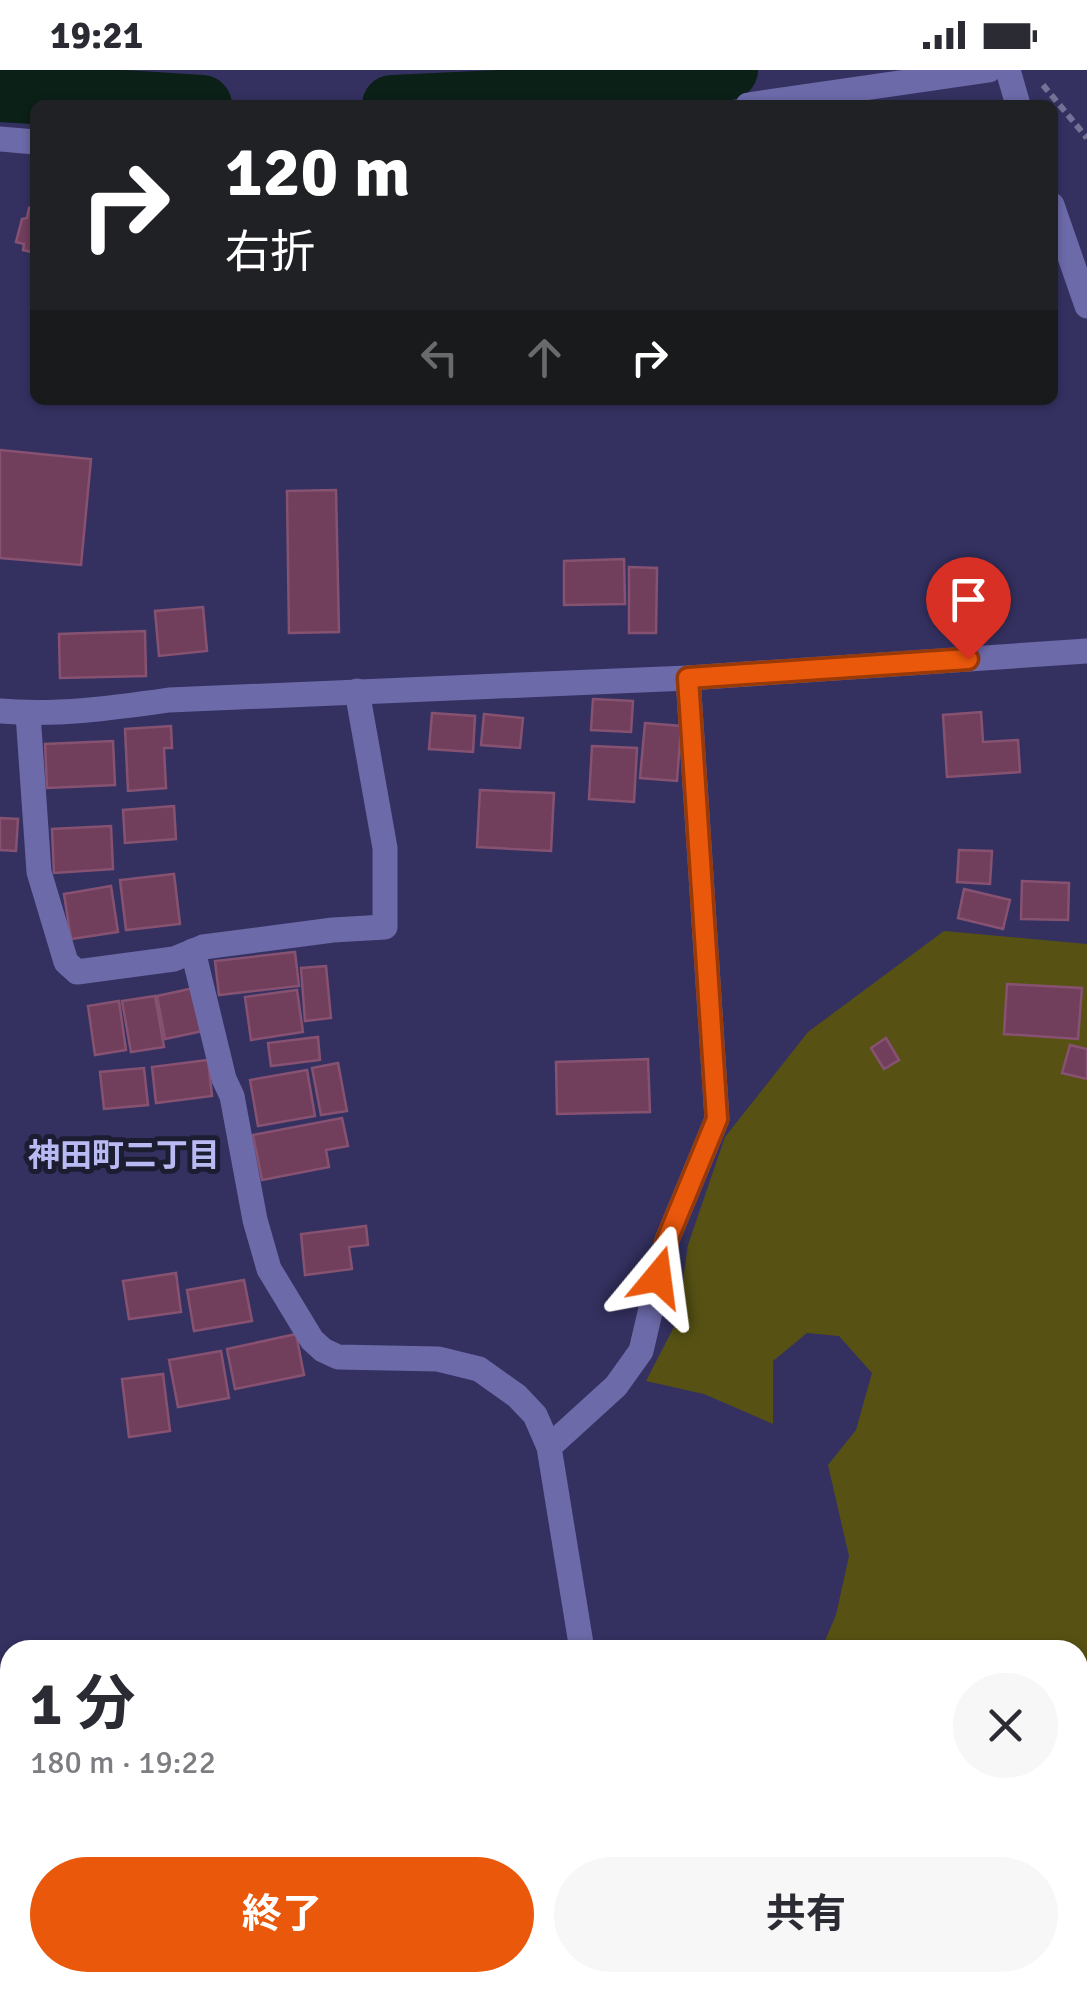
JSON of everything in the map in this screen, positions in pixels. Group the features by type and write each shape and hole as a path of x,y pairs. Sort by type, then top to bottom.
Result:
{"street":[{"path":"782,100 988,70"},
{"path":"1008,70 1017,100"},
{"path":"0,139 30,142"},
{"path":"1058,221 1087,306"},
{"path":"0,711 28,714 169,700 688,678 1087,651"},
{"path":"549,1447 616,1386 640,1351 667,1240 717,1119 688,678"},
{"path":"28,714 39,872 66,962 77,972 174,959 203,947 385,926 385,848 357,692"},
{"path":"194,951 224,1079 232,1096 255,1220 269,1269 312,1340 324,1350 338,1357 438,1360 478,1369 517,1396 534,1415 549,1447 580,1640"}],"path":[{"path":"1042,83 1056,100"},
{"path":"1058,103 1087,138"}],"shaded area":[{"path":"944,931 1087,944 1087,1640 825,1640 836,1615 849,1556 828,1465 856,1430 872,1373 839,1336 807,1333 773,1361 773,1424 704,1394 646,1381 677,1321 688,1245 725,1137 808,1032"}],"building":[{"path":"30,207 30,252 16,242"},
{"path":"0,450 91,459 81,565 0,558"},
{"path":"336,490 339,632 289,633 287,491"},
{"path":"624,559 625,604 564,605 564,561"},
{"path":"629,567 657,568 656,633 629,633"},
{"path":"203,607 207,651 159,656 155,611"},
{"path":"145,631 146,676 60,678 59,634"},
{"path":"593,699 633,701 631,732 591,730"},
{"path":"981,712 983,742 1018,740 1020,772 947,777 943,715"},
{"path":"432,713 475,716 473,752 429,749"},
{"path":"484,714 523,718 520,748 481,745"},
{"path":"645,723 681,726 677,781 640,778"},
{"path":"171,726 172,748 164,748 166,788 128,791 125,729"},
{"path":"113,741 115,785 47,788 45,744"},
{"path":"592,746 637,748 634,802 589,799"},
{"path":"480,790 554,793 551,851 477,847"},
{"path":"174,806 176,839 125,843 123,810"},
{"path":"0,818 18,819 16,851 0,850"},
{"path":"111,826 113,869 54,873 52,829"},
{"path":"959,850 992,851 990,884 957,882"},
{"path":"174,874 180,924 126,930 120,880"},
{"path":"1022,881 1069,883 1068,920 1021,919"},
{"path":"111,886 118,932 71,939 64,894"},
{"path":"964,889 1010,900 1003,929 958,918"},
{"path":"295,952 299,986 219,995 215,961"},
{"path":"326,966 331,1018 305,1021 301,968"},
{"path":"1007,984 1082,988 1078,1039 1004,1034"},
{"path":"194,988 203,1031 165,1039 157,996"},
{"path":"297,990 303,1032 251,1040 245,997"},
{"path":"155,996 164,1047 131,1052 122,1001"},
{"path":"119,1001 126,1050 95,1055 88,1006"},
{"path":"318,1037 320,1060 271,1066 268,1043"},
{"path":"886,1038 899,1060 884,1069 871,1048"},
{"path":"1070,1045 1087,1049 1087,1079 1062,1073"},
{"path":"648,1059 650,1112 557,1114 556,1062"},
{"path":"208,1060 212,1096 156,1103 152,1067"},
{"path":"338,1063 347,1111 321,1115 312,1068"},
{"path":"144,1068 148,1105 104,1109 100,1072"},
{"path":"307,1070 315,1116 258,1126 250,1080"},
{"path":"342,1118 348,1146 326,1150 329,1167 262,1180 253,1135"},
{"path":"366,1226 368,1245 349,1247 352,1269 305,1275 301,1234"},
{"path":"176,1273 181,1312 129,1319 123,1281"},
{"path":"244,1280 252,1321 194,1331 187,1290"},
{"path":"296,1334 304,1375 235,1389 227,1349"},
{"path":"221,1351 229,1398 178,1407 169,1360"},
{"path":"163,1374 170,1431 129,1437 122,1379"}],"waterway":[{"path":"499,100 542,98 728,70"},
{"path":"0,92 124,100"}],"district":[{"name":"神田町二丁目","path":"124,1155"}],"route":[{"path":"658,1277 667,1240 717,1119 688,678 968,659"}]}
